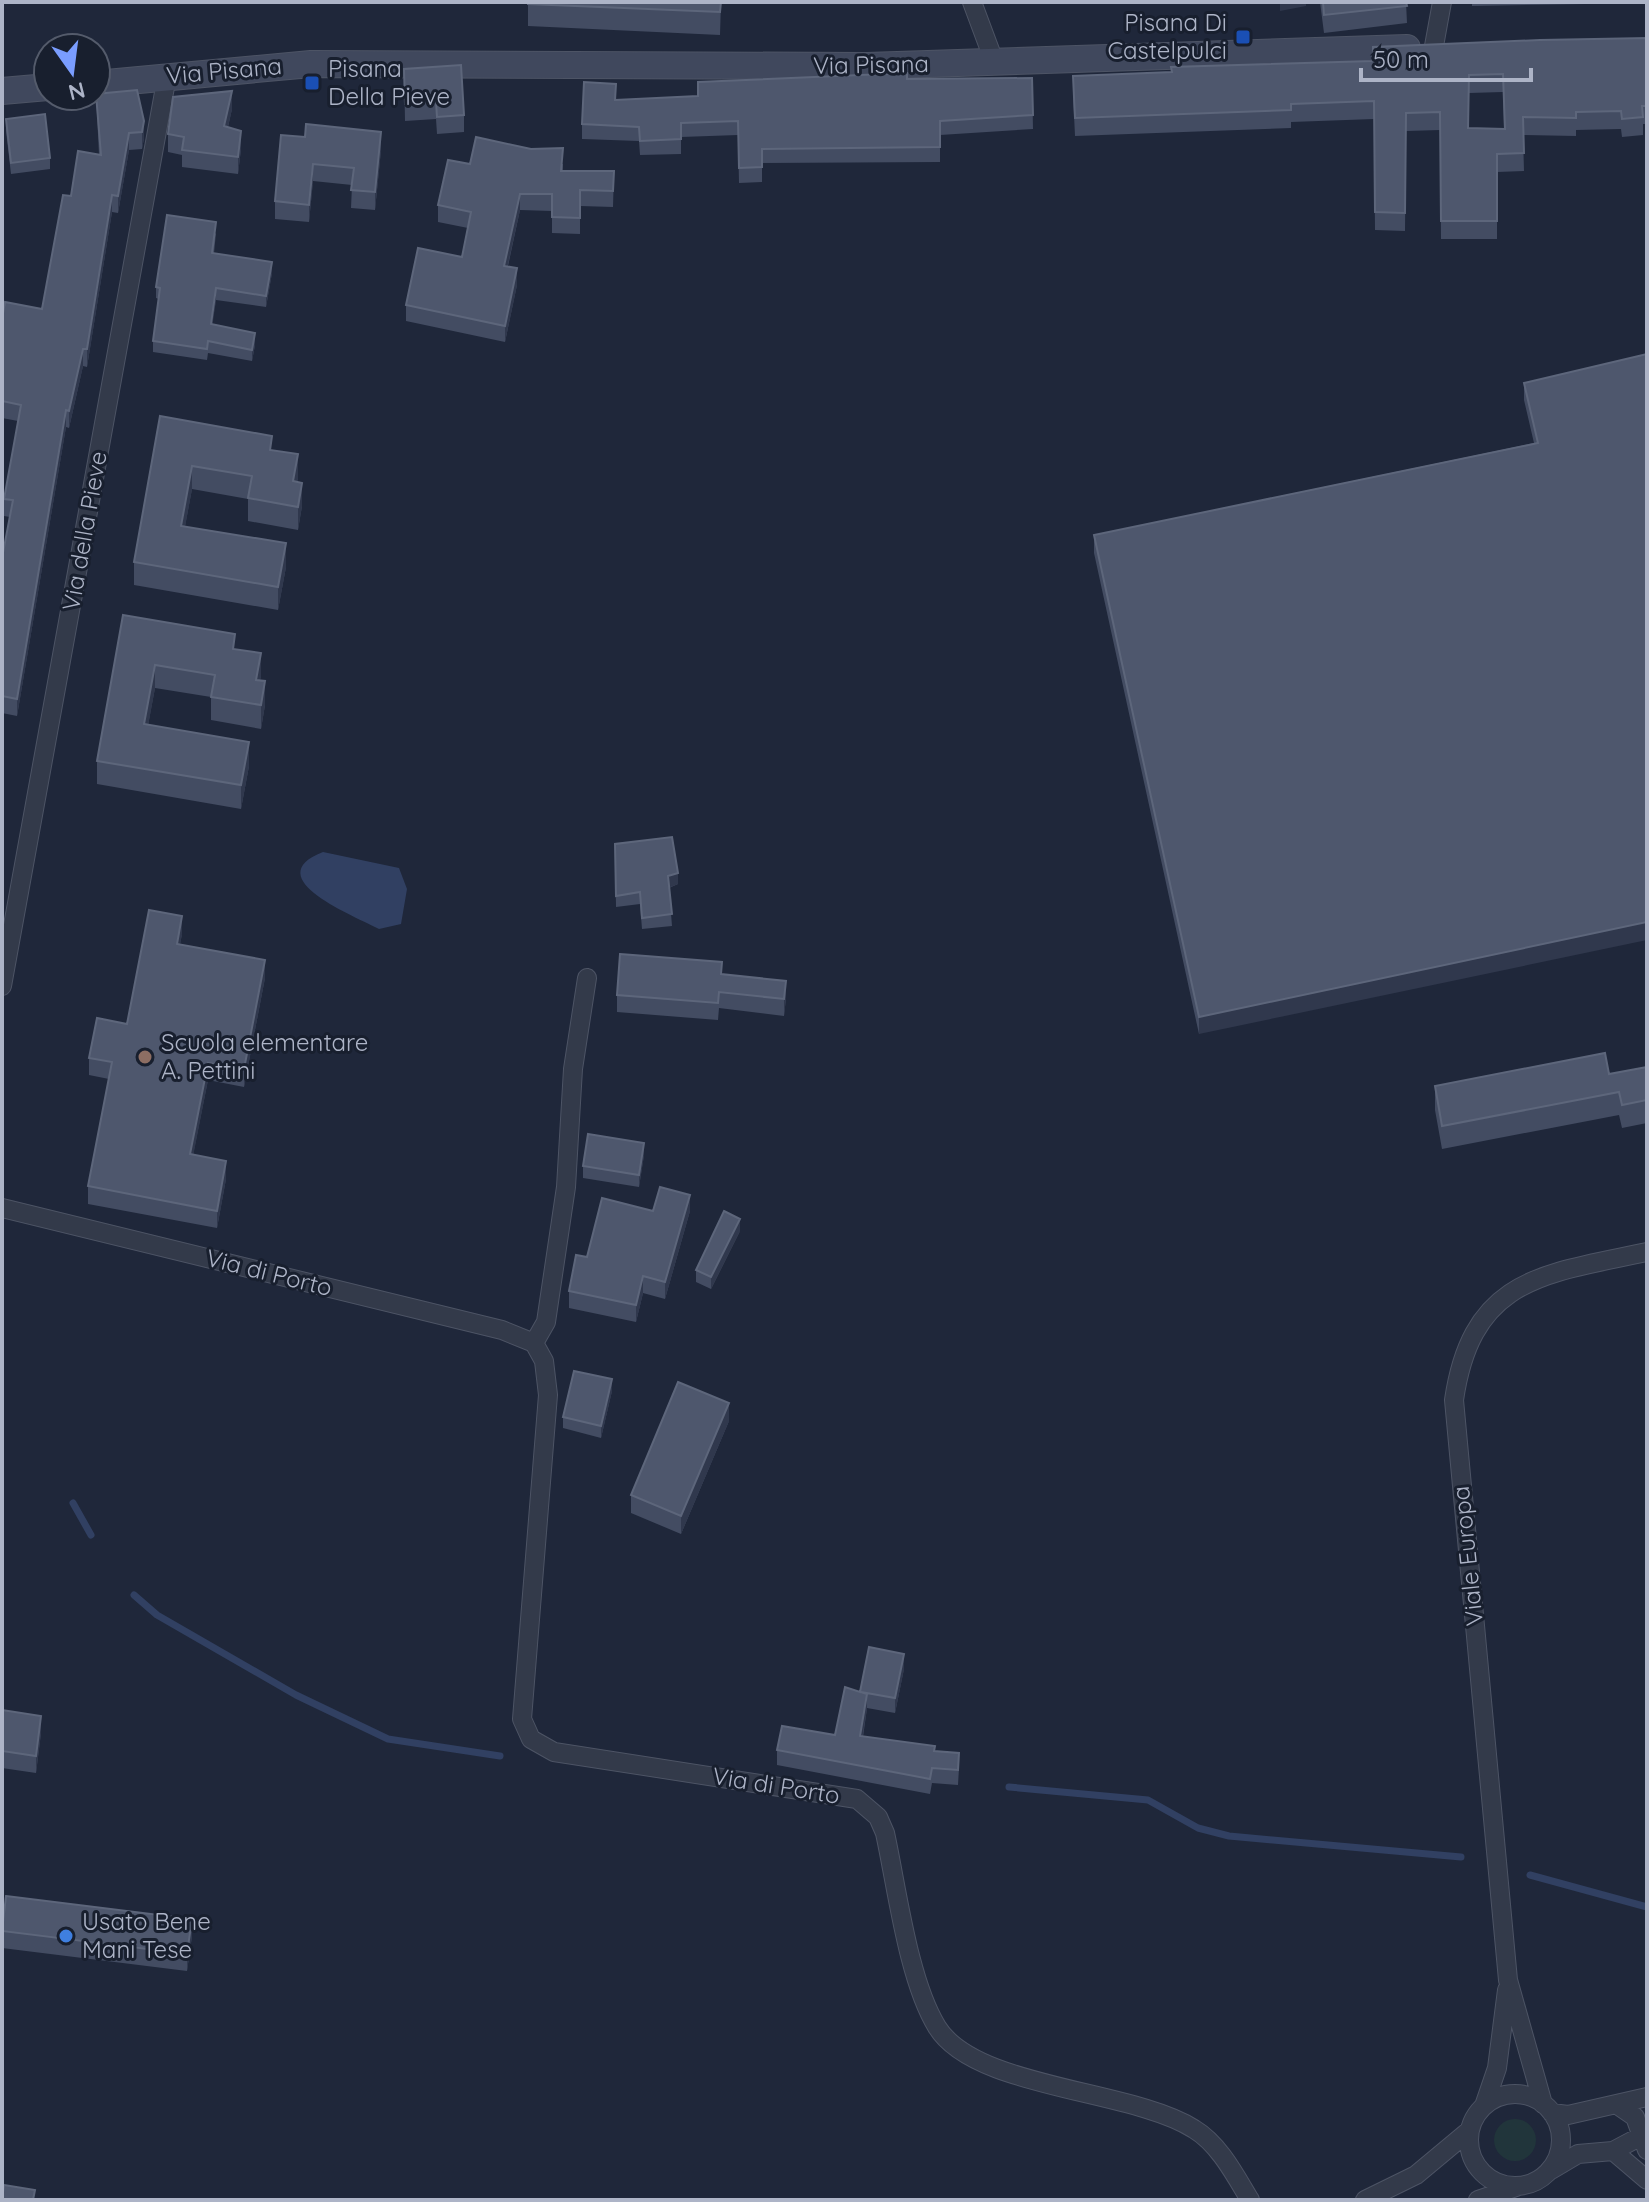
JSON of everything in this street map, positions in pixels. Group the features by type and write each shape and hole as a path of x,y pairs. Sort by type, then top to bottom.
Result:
{"main road":[{"name":"Via Pisana","path":"112,82 311,64 752,68 1245,56 1463,45"},
{"path":"2,91 32,88"}],"street":[{"path":"972,2 994,61"},
{"path":"1434,46 1442,2"},
{"name":"Via della Pieve","path":"2,986 167,76"},
{"path":"534,1343 546,1322 566,1187 573,1069 587,978"},
{"name":"Via di Porto","path":"2,1208 502,1330 534,1343 544,1361 548,1395 522,1719 531,1739 554,1752 857,1799 878,1817 885,1833 920,1984 936,2025 947,2040 966,2054 998,2068 1193,2127 1221,2155 1250,2200"},
{"name":"Viale Europa","path":"1547,2109 1508,1980 1454,1400 1466,1345 1481,1323 1527,1280 1647,1252"},
{"name":"Viale Europa","path":"1484,2106 1497,2068 1508,1980"},
{"path":"1365,2200 1416,2175 1470,2130 1484,2106 1507,2095 1520,2095 1547,2109 1568,2115 1619,2106 1647,2097"},
{"path":"1478,2200 1535,2181 1578,2154 1613,2151 1646,2140 1635,2117 1619,2106"},
{"path":"1547,2109 1560,2130 1560,2147 1548,2171"},
{"path":"1470,2130 1470,2152 1480,2170 1498,2182 1519,2186"},
{"path":"1613,2151 1647,2180"}],"shaded area":[{"path":"1515,2119 1530,2125 1536,2140 1530,2155 1515,2161 1500,2155 1494,2140 1500,2125"}],"water":[{"path":"323,852 399,868 407,889 401,924 379,929 334,906 305,885 300,873 305,862"}],"building":[{"path":"528,2 721,2 720,12"},
{"path":"1323,2 1406,2 1407,6 1324,15"},
{"path":"1647,38 1647,106 1642,106 1643,117 1622,119 1621,111 1576,112 1576,118 1523,117 1524,153 1497,154 1497,221 1441,221 1440,112 1406,113 1405,213 1375,212 1374,101 1291,104 1291,110 1075,118 1073,76 1172,72 1171,67 1373,61 1373,47","holes":["1503,74 1505,129 1468,128 1469,75"]},
{"path":"461,65 464,115 437,117 436,102 405,104 404,69"},
{"path":"907,73 907,79 1032,78 1033,115 940,121 940,147 762,149 762,167 739,168 738,121 681,123 681,139 640,141 639,127 582,124 584,82 616,84 615,100 698,96 698,82"},
{"path":"137,90 144,121 142,132 129,133 118,196 112,195 87,349 83,349 69,411 66,410 17,699 2,696 2,558 13,500 4,499 21,405 2,401 2,319 5,302 42,309 63,195 71,196 78,151 101,155 97,112 112,112 112,92"},
{"path":"232,91 224,126 241,131 238,157 182,150 184,137 168,134 173,97"},
{"path":"45,114 50,158 11,163 6,119"},
{"path":"306,124 381,132 375,192 351,190 354,168 313,164 309,205 275,201 281,135 305,137"},
{"path":"476,137 531,149 563,148 561,171 614,171 613,191 580,190 580,218 552,217 552,194 520,194 504,266 517,268 505,326 406,305 418,248 462,257 471,212 438,205 448,160 470,164"},
{"path":"167,215 216,222 212,253 272,262 266,296 216,288 211,324 255,333 252,350 208,341 207,349 153,341 160,288 156,287"},
{"path":"1647,354 1647,922 1199,1017 1094,535 1538,443 1524,383"},
{"path":"160,416 272,436 270,450 298,454 293,481 302,483 298,507 248,498 252,476 192,466 181,526 286,543 278,587 134,562"},
{"path":"123,615 235,634 233,649 261,653 256,680 265,681 261,705 211,697 215,675 155,665 144,724 249,742 241,785 97,761"},
{"path":"672,837 678,873 668,876 672,914 642,918 640,892 616,896 615,844"},
{"path":"149,910 182,916 177,944 265,960 244,1069 208,1063 190,1154 226,1161 217,1211 88,1186 112,1062 89,1058 97,1018 127,1024"},
{"path":"620,954 722,962 721,974 786,981 784,999 719,992 718,1003 617,995"},
{"path":"1605,1053 1609,1074 1647,1067 1647,1100 1622,1105 1619,1092 1442,1126 1435,1086"},
{"path":"588,1134 644,1143 639,1175 583,1166"},
{"path":"660,1187 690,1195 665,1282 643,1276 636,1305 569,1291 576,1255 587,1257 602,1198 653,1211"},
{"path":"724,1211 740,1219 711,1277 696,1270"},
{"path":"574,1371 612,1379 601,1426 563,1417"},
{"path":"678,1382 729,1403 681,1516 631,1495"},
{"path":"869,1647 904,1654 895,1698 861,1692 867,1694 860,1736 935,1746 934,1751 959,1753 958,1770 932,1768 930,1779 777,1750 782,1726 835,1735 845,1687 860,1692"},
{"path":"2,1710 41,1716 36,1756 2,1751"},
{"path":"6,1896 192,1919 187,1954 2,1931"},
{"path":"4,2185 35,2190 33,2200 2,2200"}],"waterway":[{"path":"73,1503 91,1535"},
{"path":"134,1595 157,1615 296,1695 388,1739 500,1756"},
{"path":"1009,1787 1148,1800 1198,1828 1229,1836 1461,1857"},
{"path":"1530,1875 1647,1907"}],"place":[{"name":"Pisana Di Castelpulci","path":"1243,37"},
{"name":"Pisana Della Pieve","path":"312,83"},
{"name":"Scuola elementare A. Pettini","path":"145,1057"},
{"name":"Usato Bene Mani Tese","path":"66,1936"}]}
